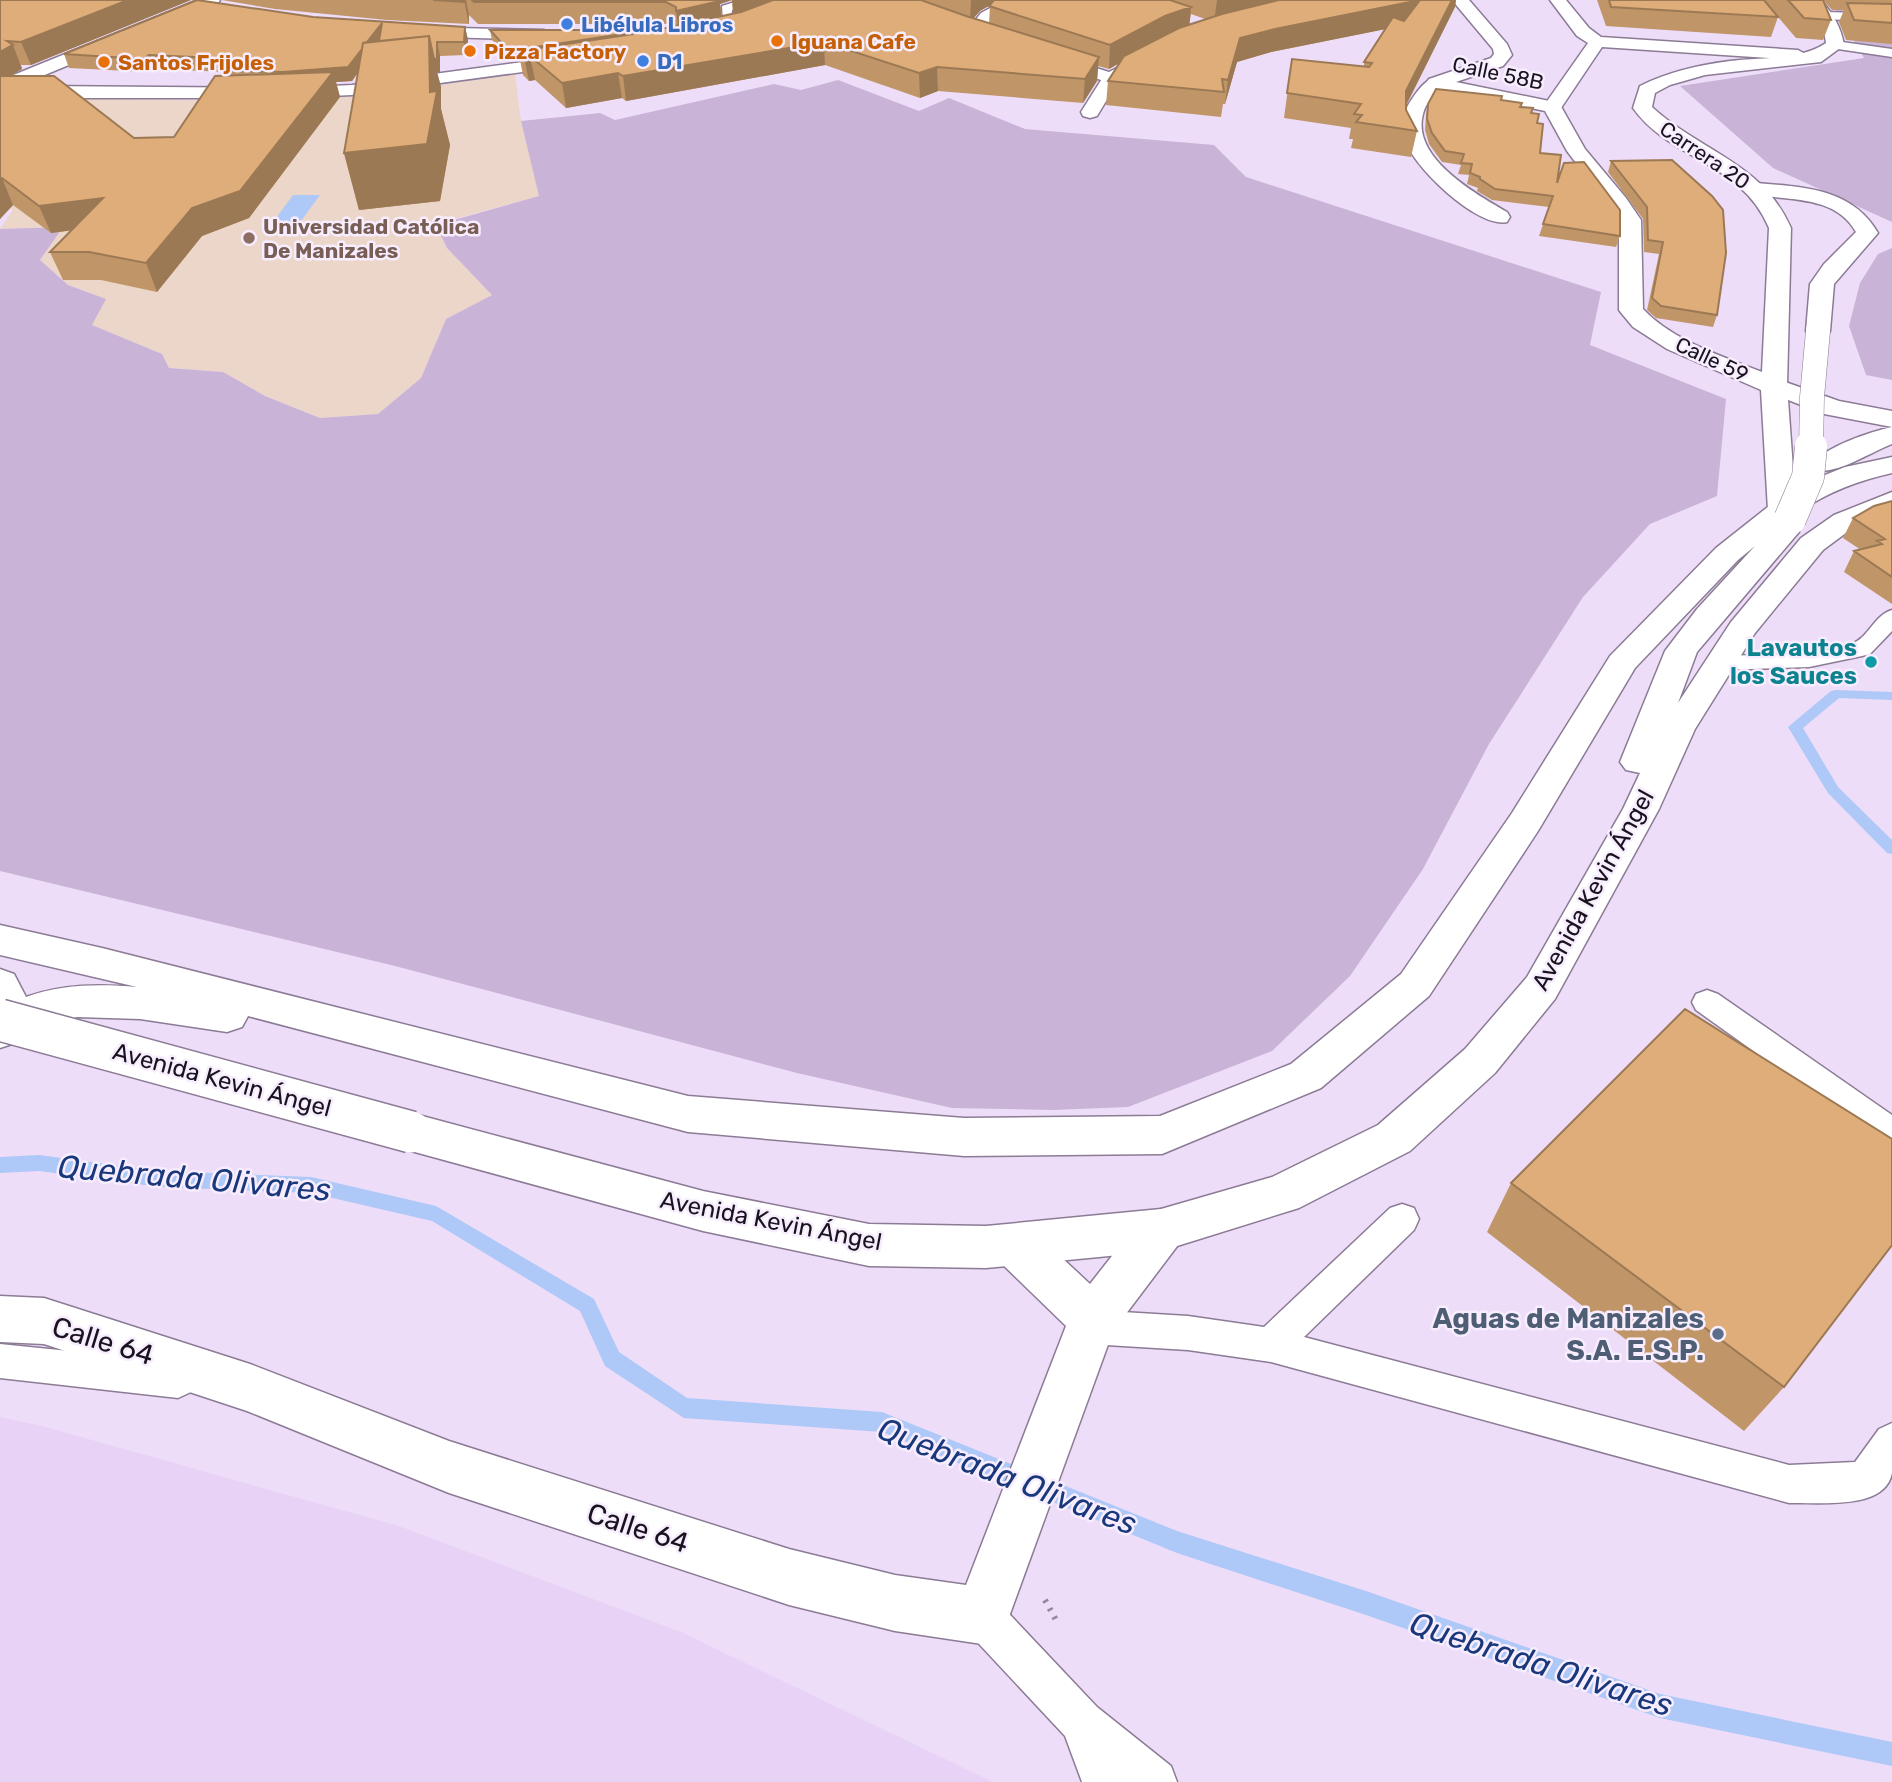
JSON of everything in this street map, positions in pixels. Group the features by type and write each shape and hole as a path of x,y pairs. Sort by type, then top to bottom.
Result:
{"main road":[{"path":"973,33 977,23 997,9 1019,0"},
{"path":"1460,0 1502,48 1503,55 1497,62 1435,83 1419,101 1412,121 1416,144 1431,167 1450,184 1499,218"},
{"path":"1558,0 1583,32 1597,42 1798,55 1783,37"},
{"path":"1812,0 1827,16 1835,34 1836,46"},
{"path":"749,24 710,28 727,18 772,3"},
{"path":"9,80 211,5"},
{"path":"400,31 555,35"},
{"path":"1552,107 1597,42"},
{"path":"1090,111 1111,78 1170,45"},
{"name":"Carrera 20","path":"1779,220 1756,189 1738,174 1658,126 1642,108 1646,90 1663,80 1693,73 1815,58 1836,46"},
{"path":"0,93 287,93 352,90 591,51 336,80 9,80"},
{"path":"1036,54 1111,78"},
{"name":"Calle 58B","path":"1435,83 1552,107"},
{"name":"Calle 59","path":"1552,107 1577,151 1619,202 1630,220 1631,310 1638,321 1698,354 1774,386 1833,408 1892,419"},
{"path":"1756,189 1799,194 1835,204 1863,221 1867,233 1832,269 1822,284 1808,477 1787,511"},
{"path":"1587,905 1681,651 1708,616 1783,533 1787,511 1774,386 1779,212 1790,205 1835,204"},
{"path":"1787,511 1806,482 1826,464 1856,447 1892,435"},
{"path":"0,940 103,963 688,1114 964,1137 1162,1135 1306,1076 1415,985 1525,822 1622,663 1727,554 1815,489 1842,478 1892,465"},
{"name":"Avenida Kevin Ángel","path":"4,1013 704,1211 869,1245 1000,1246 1161,1230 1283,1194 1394,1138 1480,1061 1541,988 1641,809 1678,729 1742,629 1812,544 1853,517 1892,500"},
{"path":"4,1013 67,1001 93,1000 382,1035"},
{"path":"982,1616 1088,1333 1161,1230"},
{"path":"1000,1246 1088,1333"},
{"name":"Calle 64","path":"0,1319 44,1321 250,1388 449,1467 789,1577 895,1603 982,1616"}],"lane":[{"path":"727,18 726,8 753,0"},
{"path":"1827,16 1892,18"},
{"path":"1836,46 1892,53"},
{"path":"1720,663 1809,660 1862,649 1892,617"},
{"path":"1707,1002 1892,1132"},
{"path":"1271,1345 1402,1219"},
{"path":"1088,1333 1188,1334 1271,1345 1788,1484 1864,1481 1892,1441"},
{"path":"0,1360 250,1388"},
{"path":"982,1616 1082,1723 1155,1782"},
{"path":"1082,1723 1104,1782"}],"shaded area":[{"path":"1830,0 1892,0 1892,222 1773,168 1680,86 1864,58"},
{"name":"Universidad Católica De Manizales","path":"515,74 521,121 540,196 436,224 447,248 492,295 446,319 421,378 378,414 320,418 265,396 223,372 169,368 162,354 92,325 105,299 68,285 40,260 62,227 0,229 13,210 0,204 0,101 65,98 251,101 385,93"},
{"path":"838,80 919,111 949,98 1025,129 1214,145 1246,177 1601,292 1590,345 1726,399 1717,496 1650,524 1583,597 1489,744 1423,869 1350,976 1272,1051 1128,1107 1053,1110 952,1108 797,1073 395,966 0,871 0,229 63,227 40,260 68,285 106,299 92,325 162,354 169,368 223,372 265,396 320,418 378,414 421,378 446,319 492,295 447,248 436,225 539,196 521,121 600,113 615,120 774,84 801,90"},
{"path":"1892,248 1892,380 1866,375 1849,326 1860,283 1878,254"},
{"path":"0,1417 42,1426 399,1526 681,1632 993,1782 0,1782"}],"water":[{"path":"293,195 320,195 298,225 271,225"}],"building":[{"path":"0,0 128,0 21,42 7,41 13,45 0,52"},
{"path":"197,0 313,17 465,27 464,42 437,42 437,59 434,59 429,36 379,41 382,23 367,42 363,43 362,49 348,67 283,72 229,71 237,59 149,55 143,59 64,54"},
{"path":"433,0 464,0 464,2"},
{"path":"472,0 720,1 676,11 676,7 666,2"},
{"path":"773,0 921,0 1099,57 1085,79 937,67 919,73 824,42 623,76 618,73 562,83 530,56 524,57 519,51 647,32 741,12"},
{"path":"994,0 1170,0 1191,7 1165,16 1110,45 989,6"},
{"path":"1279,0 1420,0 1240,38 1228,80 1222,79 1224,92 1108,81 1124,56 1179,28"},
{"path":"1420,0 1452,0 1406,91 1406,110 1417,131 1356,122 1362,115 1354,114 1361,104 1287,93 1292,59 1369,67 1372,63 1364,62 1393,17 1404,21"},
{"path":"1609,0 1764,0 1778,17 1611,7"},
{"path":"1788,0 1823,0 1831,20 1804,18"},
{"path":"1847,3 1892,4 1892,23 1854,20"},
{"path":"490,30 649,30 509,51"},
{"path":"429,36 430,92 437,91 427,144 344,153 363,43"},
{"path":"333,72 240,191 192,208 146,263 89,252 50,252 103,198 39,206 2,178 0,180 0,76 54,76 134,138 174,137 215,76"},
{"path":"1436,89 1502,96 1501,100 1522,103 1520,107 1533,108 1531,113 1539,114 1537,123 1543,124 1540,153 1561,155 1557,183 1564,163 1584,162 1620,210 1620,236 1543,224 1553,196 1495,189 1470,173 1472,164 1461,163 1464,154 1445,151 1432,133 1427,119 1428,104"},
{"path":"1672,160 1712,196 1723,210 1726,253 1717,315 1661,306 1652,298 1663,242 1648,240 1647,207 1611,161"},
{"path":"1892,501 1892,577 1854,551 1882,544 1877,541 1885,539 1853,518 1874,506"},
{"name":"Aguas de Manizales S.A. E.S.P.","path":"1685,1009 1892,1139 1892,1245 1784,1387 1511,1183"}],"waterway":[{"name":"Quebrada Olivares","path":"1892,696 1836,694 1795,727 1833,790 1892,849"},
{"name":"Quebrada Olivares","path":"0,1165 39,1163 160,1179 311,1185 436,1214 587,1305 612,1359 684,1408 882,1422 1177,1542 1366,1603 1660,1706 1892,1754"}],"place":[{"name":"Libélula Libros","path":"567,24"},
{"name":"Iguana Cafe","path":"777,41"},
{"name":"Pizza Factory","path":"470,51"},
{"name":"D1","path":"643,61"},
{"name":"Santos Frijoles","path":"104,62"},
{"name":"Universidad Católica De Manizales","path":"249,238"},
{"name":"Lavautos los Sauces","path":"1871,662"},
{"name":"Aguas de Manizales S.A. E.S.P.","path":"1718,1334"}]}
